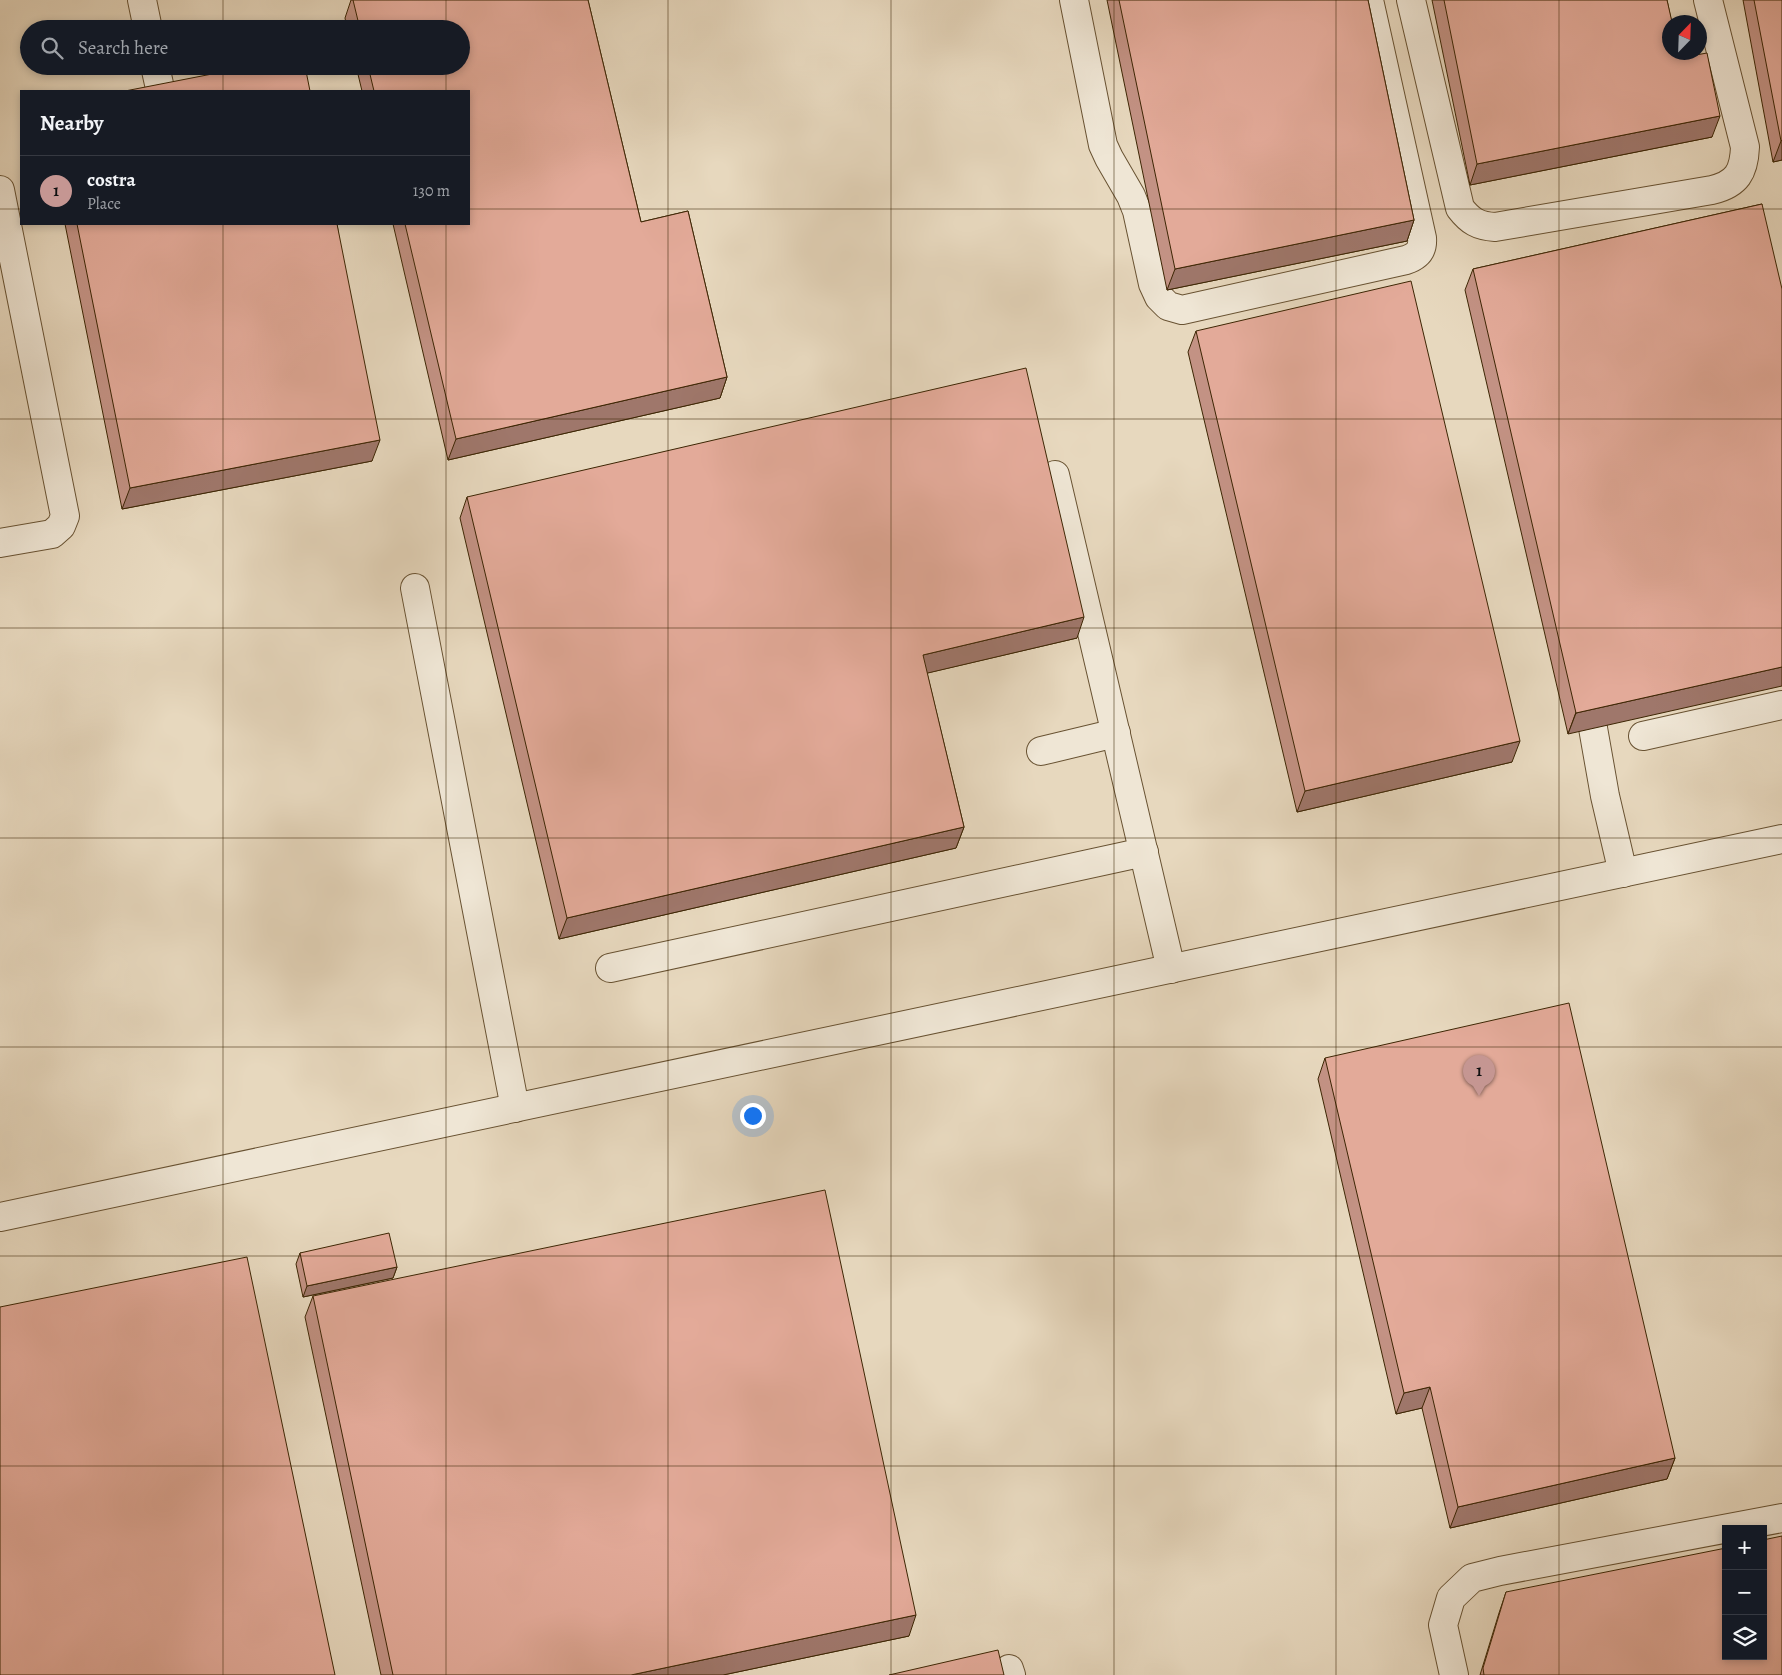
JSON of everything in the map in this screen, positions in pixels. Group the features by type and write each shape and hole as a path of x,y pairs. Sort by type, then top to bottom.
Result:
{"street":[{"path":"142,0 146,20"},
{"path":"1074,0 1104,145 1137,211 1153,284 1158,296 1168,306 1182,310 1406,260 1414,258 1419,253 1422,246 1422,238 1369,0"},
{"path":"1411,0 1460,208 1475,223 1495,227 1712,190 1724,187 1734,180 1741,171 1745,160 1745,147 1708,0"},
{"path":"0,190 65,516 61,526 52,534 0,544"},
{"path":"1055,475 1172,969"},
{"path":"415,588 515,1108"},
{"path":"1643,736 1782,705"},
{"path":"1594,728 1605,796 1623,873"},
{"path":"1041,751 1116,733"},
{"path":"0,1217 1782,839"},
{"path":"610,968 1144,852"},
{"path":"1454,1675 1443,1625 1452,1598 1472,1578 1500,1571 1782,1518"}],"building":[{"path":"353,0 588,0 641,222 688,211 727,377 456,439 405,225 470,225 470,90 374,90 370,75 470,75 470,20 358,20"},
{"path":"1119,0 1368,0 1414,220 1175,269"},
{"path":"1444,0 1667,0 1670,15 1662,15 1662,60 1707,60 1707,53 1720,116 1477,164"},
{"path":"1754,0 1782,0 1781,141"},
{"path":"207,75 307,75 310,90 130,90"},
{"path":"1762,204 1782,289 1782,667 1576,713 1473,269"},
{"path":"77,225 337,225 380,440 130,488"},
{"path":"1411,281 1520,741 1305,791 1196,331"},
{"path":"1026,368 1084,617 923,655 964,827 567,918 467,497"},
{"path":"1569,1003 1675,1458 1458,1507 1430,1387 1404,1393 1325,1058"},
{"path":"825,1190 916,1615 631,1675 393,1675 313,1296"},
{"path":"389,1233 397,1267 307,1286 300,1253"},
{"path":"247,1257 335,1675 0,1675 0,1307"},
{"path":"1782,1536 1782,1675 1484,1675 1483,1668 1506,1592 1722,1549 1722,1660 1767,1660 1767,1539"},
{"path":"998,1650 1004,1675 889,1675"}],"place":[{"name":"costra","path":"1479,1096"}]}
